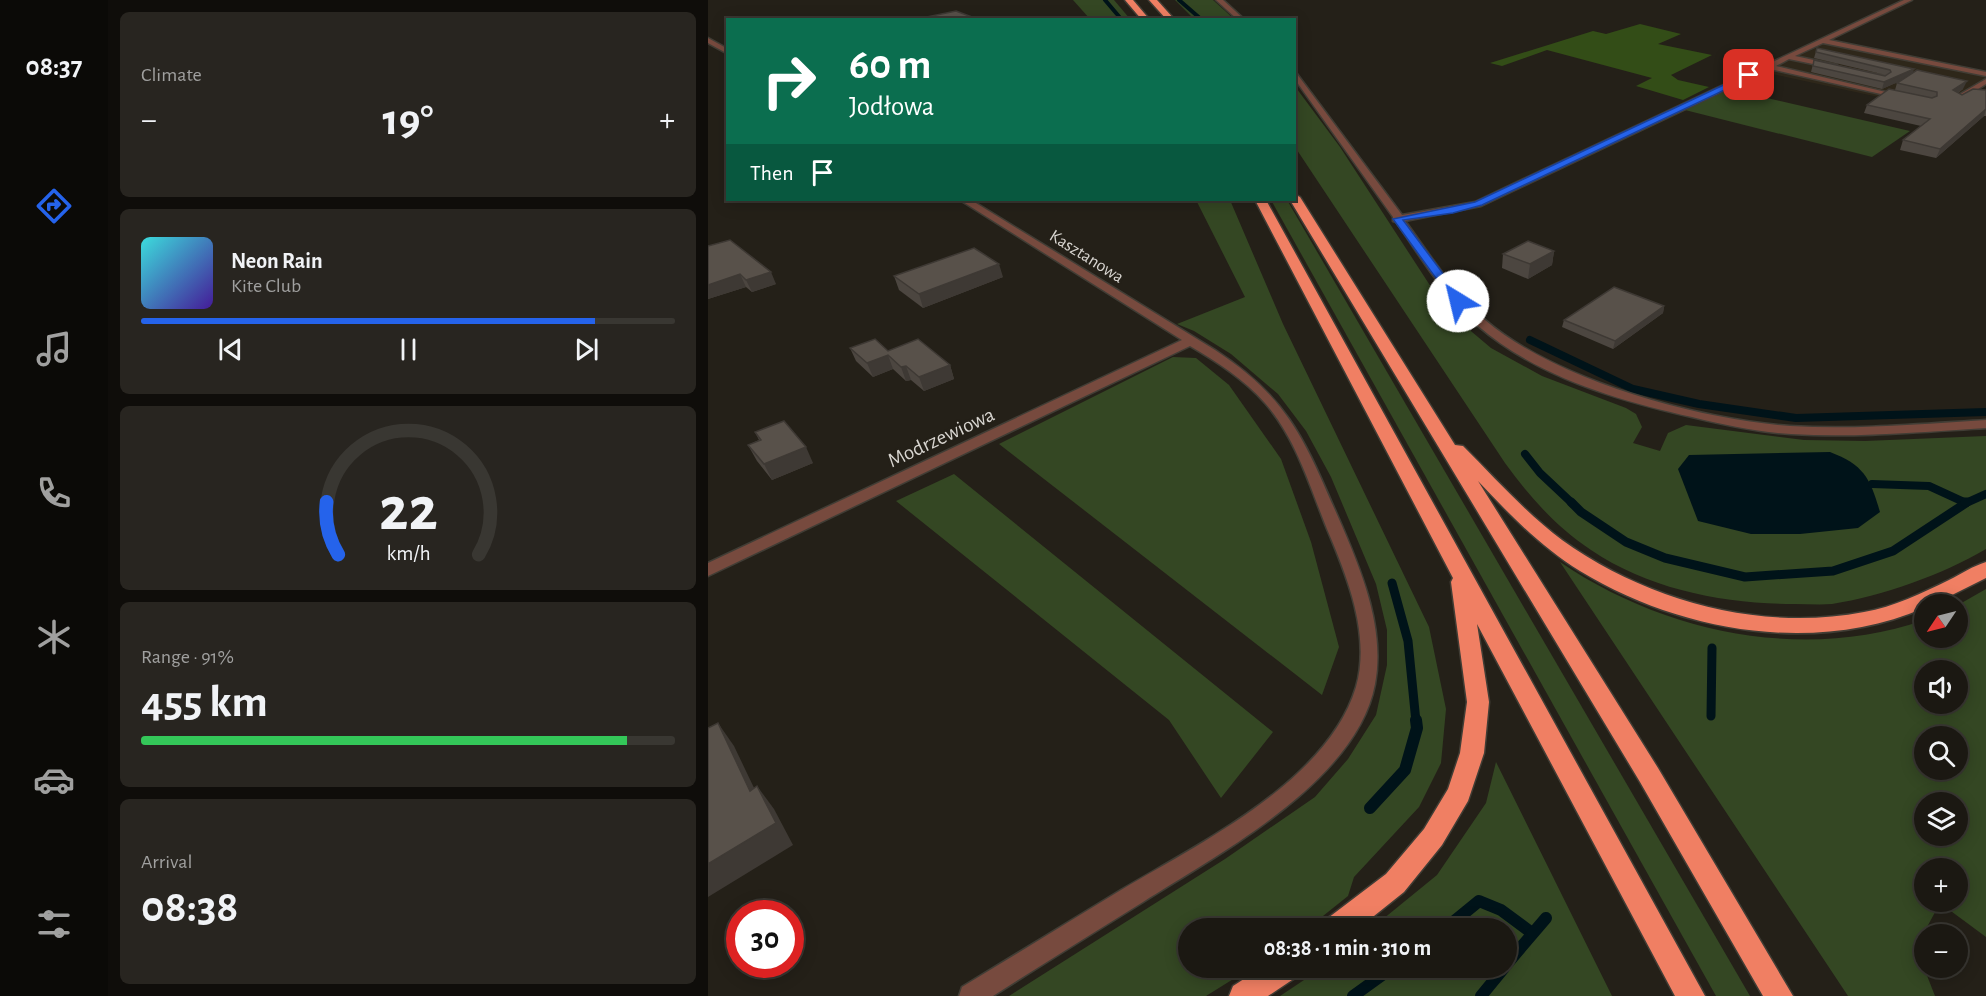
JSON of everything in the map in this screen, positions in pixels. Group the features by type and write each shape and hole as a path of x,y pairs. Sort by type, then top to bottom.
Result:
{"highway":[{"path":"1129,0 1145,18"},
{"path":"1153,0 1170,18"},
{"path":"1296,200 1649,776 1779,996"},
{"path":"1261,201 1459,572 1691,996"},
{"path":"1438,432 1555,544 1588,567 1628,587 1674,605 1721,617 1774,625 1823,626 1864,620 1907,608 1986,569"},
{"path":"1351,918 1395,883 1433,837 1459,793 1472,753 1478,702 1459,572"},
{"path":"1243,996 1270,978"}],"street":[{"path":"1220,0 1240,18"},
{"path":"1397,219 1478,204 1909,0"},
{"path":"708,40 726,51"},
{"path":"1822,41 1986,74"},
{"path":"1788,57 1844,69"},
{"path":"1768,66 1917,100"},
{"path":"1296,75 1397,219 1458,301 1473,317 1502,340 1548,368 1594,387 1728,422 1790,430 1895,429 1986,424"},
{"path":"1956,99 1986,81"},
{"name":"Kasztanowa","path":"967,201 1190,341 1258,388 1284,418 1294,435 1361,597 1368,626 1366,685 1356,714 1338,742 1298,786 1269,809 971,996"},
{"name":"Modrzewiowa","path":"708,570 1190,341"}],"shaded area":[{"path":"1826,43 1983,75 1986,78 1934,109 1763,72"},
{"path":"1830,452 1858,468 1873,490 1880,512 1858,528 1800,534 1751,534 1698,521 1678,469 1689,455"}],"green space":[{"path":"1073,0 1114,0 1129,18 1089,18"},
{"path":"1175,0 1213,0 1233,18 1193,18"},
{"path":"1640,24 1681,34 1658,44 1712,55 1671,75 1678,80 1709,87 1683,100 1636,86 1652,78 1547,50 1502,66 1490,63 1593,31 1606,34"},
{"path":"1296,88 1340,147 1446,310 1491,348 1542,376 1626,408 1636,414 1642,427 1633,443 1660,451 1668,433 1686,425 1804,440 1865,441 1986,436 1986,549 1931,576 1871,596 1832,604 1769,603 1715,597 1663,585 1614,564 1591,550 1544,510 1505,463 1296,149"},
{"path":"1728,89 1910,131 1872,157 1685,110"},
{"path":"1197,201 1230,201 1283,324 1429,627 1446,709 1441,763 1419,807 1354,877 1348,896 1320,918 1178,918 1178,978 1235,978 1206,996 1009,996 1225,859 1315,797 1348,759 1376,715 1387,665 1387,630 1376,584 1331,477 1306,431 1278,394 1231,354 1194,331 1177,324 1245,297"},
{"path":"1272,201 1288,201 1750,996 1716,996"},
{"path":"1173,357 1196,358 1229,385 1281,459 1311,542 1339,647 1322,695 999,444"},
{"path":"954,474 1273,732 1221,798 1169,720 896,501"},
{"path":"1560,562 1601,587 1644,607 1689,623 1736,633 1784,639 1831,639 1878,632 1914,623 1914,648 1968,648 1968,599 1986,589 1986,937 1952,912 1968,912 1968,858 1914,858 1914,912 1935,912 1929,924 1914,924 1914,978 1928,978 1935,996 1848,996"},
{"path":"1496,762 1612,996 1280,996 1307,978 1517,978 1517,918 1384,918 1437,875 1486,803"}],"building":[{"path":"956,11 975,18 922,18"},
{"path":"1817,48 1914,69 1884,82 1813,66 1814,60 1885,76 1891,72 1816,52"},
{"path":"1917,70 1967,81 1953,90 1962,95 1973,89 1986,90 1986,109 1940,149 1903,140 1930,119 1867,105 1889,89 1932,98 1937,96 1937,92 1897,83"},
{"path":"730,240 771,272 746,280 740,274 708,285 708,246"},
{"path":"1528,241 1554,251 1530,264 1503,254"},
{"path":"974,248 999,264 919,294 894,276"},
{"path":"1614,287 1664,306 1615,341 1564,320"},
{"path":"875,339 888,351 918,339 950,365 919,377 906,366 901,367 888,355 867,363 850,348"},
{"path":"784,421 806,447 764,464 748,445 761,440 755,432"},
{"path":"718,723 750,791 757,786 776,823 708,864 708,728"}],"waterway":[{"path":"1105,0 1120,18"},
{"path":"1179,0 1200,18"},
{"path":"1530,340 1633,389 1699,404 1796,418 1986,412"},
{"path":"1525,454 1540,473 1573,504"},
{"path":"1872,484 1929,486 1966,503"},
{"path":"1966,503 1986,494"},
{"path":"1573,504 1581,512 1626,542 1665,558 1745,577 1833,571 1893,551 1966,503"},
{"path":"1392,583 1408,641 1416,722"},
{"path":"1711,716 1712,648"},
{"path":"1370,808 1405,770 1417,728 1416,720"},
{"path":"1458,918 1479,901 1501,910 1512,918"},
{"path":"1517,952 1546,918"},
{"path":"1517,922 1532,933"},
{"path":"1353,996 1378,978"},
{"path":"1481,996 1496,978"}],"route":[{"path":"1458,301 1397,219 1478,204 1749,75"}]}
